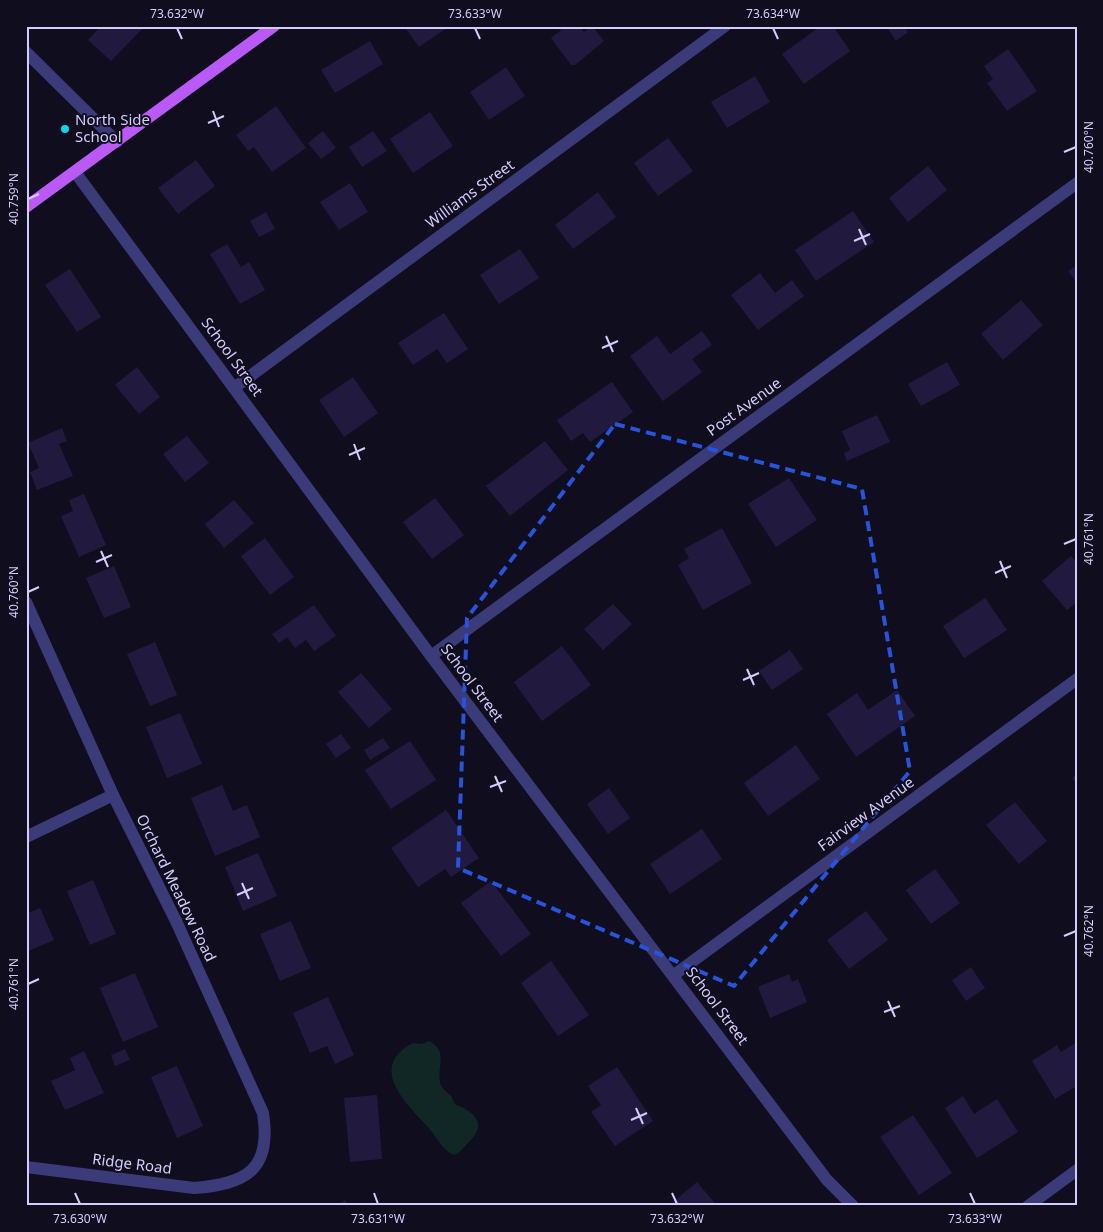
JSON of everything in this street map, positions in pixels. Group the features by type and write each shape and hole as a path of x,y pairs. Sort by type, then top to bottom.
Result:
{"main road":[{"path":"26,207 274,26"}],"street":[{"name":"Williams Street","path":"234,388 725,26"},
{"path":"26,52 117,142"},
{"name":"School Street","path":"76,172 431,656 827,1180 853,1206"},
{"name":"Post Avenue","path":"431,656 1077,183"},
{"name":"Orchard Meadow Road","path":"26,602 113,795 176,921 263,1113 266,1133 264,1149 251,1172 233,1182"},
{"name":"Fairview Avenue","path":"674,976 1077,679"},
{"path":"26,837 113,795"},
{"name":"Ridge Road","path":"26,1167 194,1188 222,1186 233,1182"},
{"path":"1028,1206 1077,1170"}],"highlighted area":[{"path":"615,424 862,489 910,771 734,986 458,868 467,618"}],"green space":[{"path":"429,1041 439,1050 442,1087 452,1097 455,1104 473,1115 478,1123 477,1132 474,1137 461,1151 454,1155 442,1146 401,1096 392,1074 393,1063 400,1053 413,1043 422,1044"}],"building":[{"path":"101,26 145,26 111,61 88,40"},
{"path":"404,26 450,26 419,47"},
{"path":"558,26 580,26 584,32 592,26 604,41 575,65 571,65 551,38 561,30"},
{"path":"821,26 833,26 850,51 804,84 782,54"},
{"path":"886,26 904,26 908,32 896,41"},
{"path":"370,41 383,64 335,93 321,70"},
{"path":"1008,49 1037,91 1007,111 987,83 993,79 984,66"},
{"path":"506,67 525,96 489,120 470,92"},
{"path":"755,76 770,102 727,128 711,102"},
{"path":"276,106 306,148 272,172 254,147 248,151 236,135"},
{"path":"430,112 453,146 413,173 390,139"},
{"path":"323,131 336,148 321,159 308,143"},
{"path":"373,131 387,151 362,167 349,147"},
{"path":"668,138 693,171 658,196 634,163"},
{"path":"196,160 215,186 178,214 158,188"},
{"path":"928,166 947,190 908,222 889,198"},
{"path":"350,183 368,212 339,230 320,202"},
{"path":"598,192 616,217 573,249 555,225"},
{"path":"853,211 874,242 816,281 795,250"},
{"path":"266,212 275,229 259,237 250,221"},
{"path":"227,244 241,267 249,262 265,290 240,304 210,254"},
{"path":"520,249 539,278 499,304 480,275"},
{"path":"1077,265 1077,283 1068,271"},
{"path":"70,269 101,317 77,332 45,285"},
{"path":"760,273 775,293 792,280 804,296 758,330 731,295"},
{"path":"1021,300 1043,325 1003,360 981,334"},
{"path":"444,313 468,349 447,363 437,349 413,365 398,343"},
{"path":"702,331 712,345 692,359 702,372 663,401 630,356 657,336 670,354"},
{"path":"947,362 960,385 921,406 908,384"},
{"path":"137,367 160,397 139,414 115,385"},
{"path":"353,377 378,413 344,437 319,400"},
{"path":"612,382 633,412 590,442 583,433 571,441 557,420"},
{"path":"877,415 890,442 847,461 844,453 850,450 842,431"},
{"path":"62,428 67,441 59,444 73,476 37,490 30,472 39,468 28,443"},
{"path":"187,436 209,463 185,482 163,454"},
{"path":"545,441 568,470 510,516 486,486"},
{"path":"789,478 817,520 776,547 748,504"},
{"path":"84,494 106,545 79,557 61,516 73,511 69,500"},
{"path":"435,498 464,535 432,559 403,522"},
{"path":"234,500 254,523 224,548 205,524"},
{"path":"722,528 752,583 703,610 678,565 689,558 684,549"},
{"path":"265,538 294,577 270,595 241,556"},
{"path":"1071,556 1077,563 1077,602 1067,610 1042,581"},
{"path":"114,566 131,607 104,618 86,578"},
{"path":"985,598 1007,630 964,658 943,626"},
{"path":"613,604 632,624 603,650 584,629"},
{"path":"314,605 336,636 314,651 306,640 295,648 287,637 279,643 272,634"},
{"path":"155,642 177,695 150,706 127,654"},
{"path":"562,646 591,685 542,721 514,682"},
{"path":"790,650 803,669 772,690 759,671"},
{"path":"361,673 392,709 369,728 338,692"},
{"path":"897,690 915,716 856,757 827,714 857,693 868,710"},
{"path":"180,713 202,764 167,778 146,727"},
{"path":"341,734 351,748 336,758 326,744"},
{"path":"383,738 390,748 370,760 364,750"},
{"path":"410,741 436,780 391,809 365,770"},
{"path":"796,745 820,779 768,816 744,783"},
{"path":"1077,774 1077,784 1072,778"},
{"path":"222,785 233,811 247,805 260,837 215,856 191,798"},
{"path":"609,788 630,818 608,834 587,804"},
{"path":"1015,802 1047,841 1019,864 986,825"},
{"path":"446,810 479,858 451,877 445,869 418,887 391,848"},
{"path":"702,829 722,859 670,894 650,864"},
{"path":"258,853 277,896 243,911 225,867"},
{"path":"935,869 960,903 931,924 906,890"},
{"path":"93,880 116,934 90,945 67,891"},
{"path":"491,881 531,934 501,956 461,903"},
{"path":"40,908 54,940 26,952 26,914"},
{"path":"866,911 888,940 849,969 827,940"},
{"path":"291,921 311,968 280,981 260,934"},
{"path":"551,961 589,1015 558,1036 521,983"},
{"path":"971,967 985,988 966,1001 952,980"},
{"path":"135,973 158,1027 123,1042 100,988"},
{"path":"789,974 792,982 798,979 807,1002 770,1018 758,987"},
{"path":"328,997 354,1055 335,1064 327,1046 310,1053 293,1013"},
{"path":"1077,1042 1077,1086 1055,1099 1032,1061 1057,1045 1061,1052"},
{"path":"125,1049 130,1060 115,1066 111,1055"},
{"path":"84,1051 104,1093 65,1110 51,1081 75,1070 70,1058"},
{"path":"177,1066 203,1126 177,1138 151,1077"},
{"path":"617,1067 653,1121 615,1146 591,1112 601,1105 588,1086"},
{"path":"377,1095 382,1159 350,1162 344,1098"},
{"path":"963,1096 974,1114 997,1099 1018,1132 977,1158 945,1108"},
{"path":"913,1115 952,1173 919,1195 880,1137"},
{"path":"697,1182 717,1206 668,1206"},
{"path":"345,1200 349,1206 336,1206"}],"place":[{"name":"North Side School","path":"65,129"}]}
